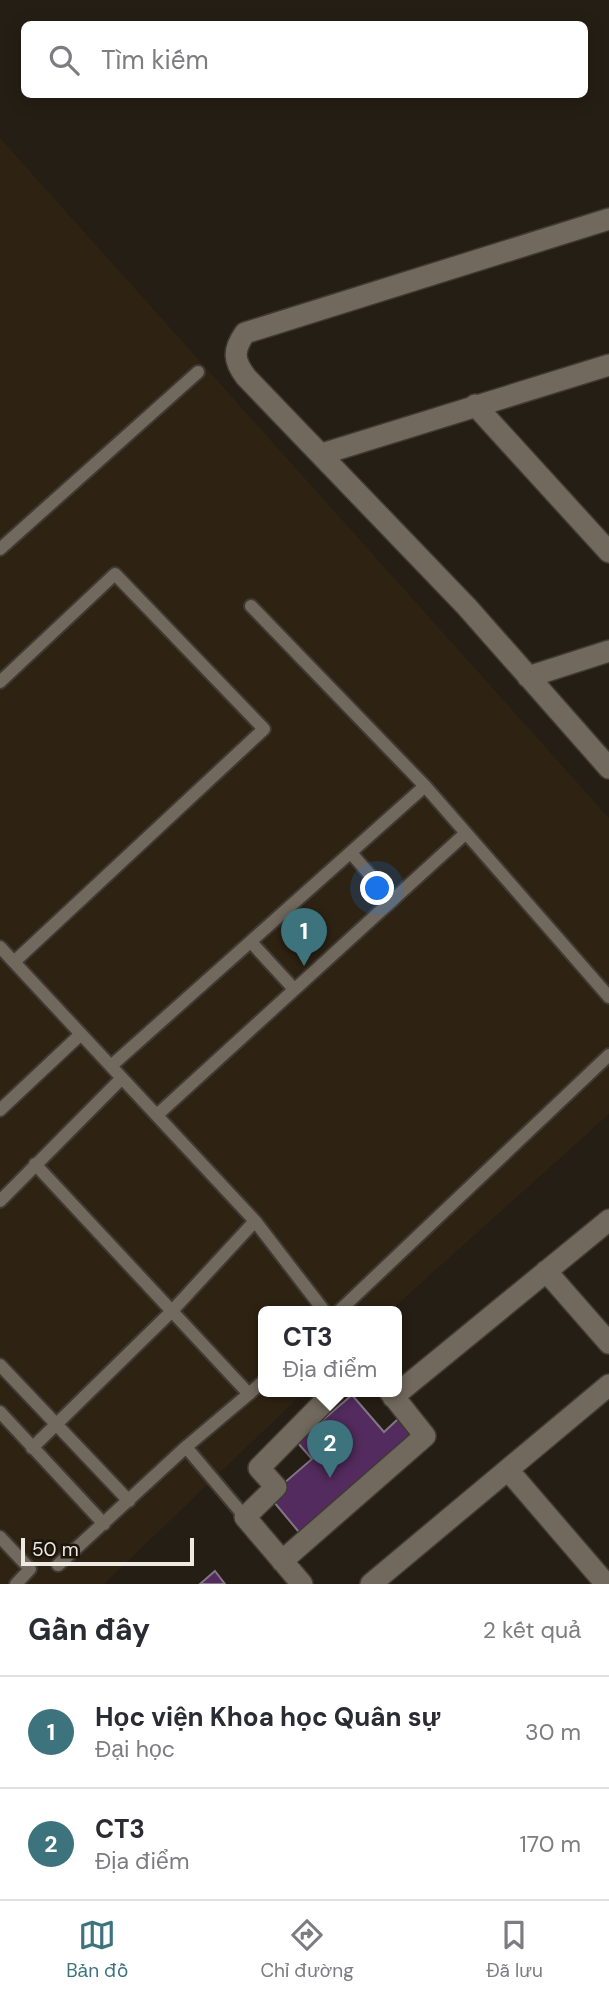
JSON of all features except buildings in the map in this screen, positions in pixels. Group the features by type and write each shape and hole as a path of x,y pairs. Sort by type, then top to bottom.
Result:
{"street":[{"path":"609,219 245,333 237,343 234,354 238,367 467,607 609,768"},
{"path":"322,454 609,365"},
{"path":"475,405 609,552"},
{"path":"528,677 609,651"},
{"path":"402,1385 609,1220"},
{"path":"546,1271 609,1343"},
{"path":"371,1584 609,1385"},
{"path":"302,1584 245,1517 276,1487 259,1468 329,1397"},
{"path":"282,1561 425,1436 393,1397"},
{"path":"508,1470 601,1578"}],"lane":[{"path":"0,549 198,372"},
{"path":"0,682 115,574 264,729 14,962"},
{"path":"251,606 425,786 609,998"},
{"path":"111,1066 425,786"},
{"path":"157,1115 466,832"},
{"path":"351,853 392,900"},
{"path":"251,942 294,989"},
{"path":"0,947 255,1221 319,1306"},
{"path":"0,1110 81,1034"},
{"path":"344,1306 609,1055"},
{"path":"0,1200 122,1078"},
{"path":"36,1164 249,1394"},
{"path":"32,1447 172,1311 255,1221"},
{"path":"0,1365 129,1501"},
{"path":"58,1565 186,1447 258,1386"},
{"path":"0,1412 104,1524"},
{"path":"186,1447 245,1517"},
{"path":"0,1538 30,1569 16,1584"}],"shaded area":[{"path":"0,138 609,818 609,1114 396,1306 258,1306 258,1397 299,1397 104,1584 0,1584"}],"place":[{"name":"Học viện Khoa học Quân sự","path":"304,966"},
{"name":"CT3","path":"330,1478"}]}
